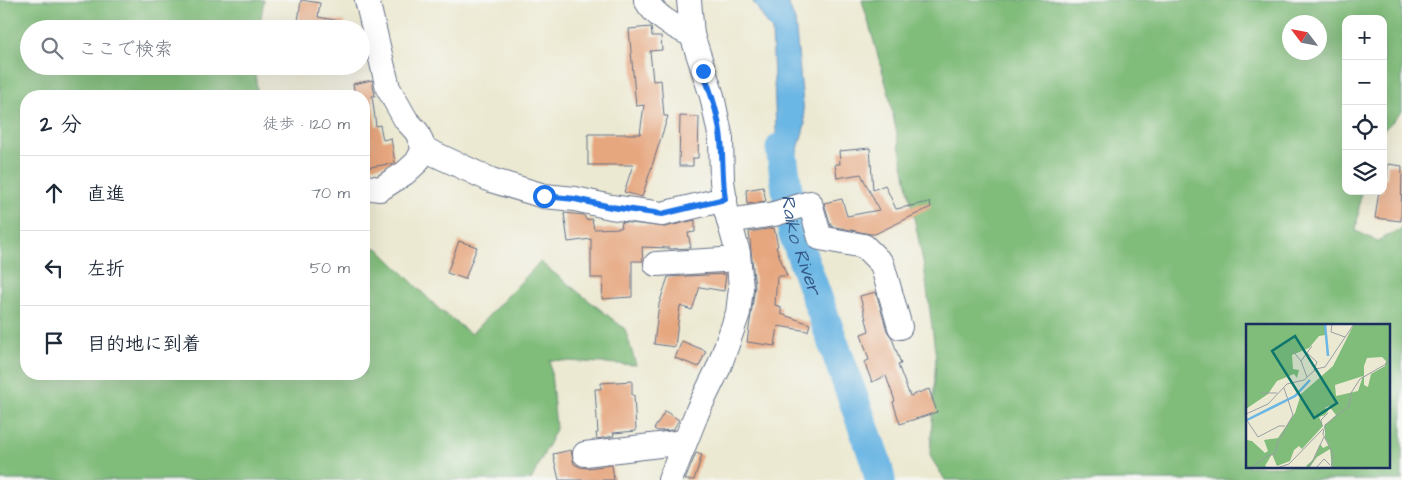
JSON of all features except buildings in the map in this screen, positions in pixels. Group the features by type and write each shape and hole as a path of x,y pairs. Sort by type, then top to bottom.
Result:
{"street":[{"path":"367,0 388,88 406,120 417,132 424,149 491,180 544,196 575,199 611,207 662,214 727,210 774,214 810,203 820,238 864,246 882,264 900,327"},
{"path":"646,0 650,7 672,26 692,35"},
{"path":"670,480 684,442 719,367 738,313 741,288 738,259 722,181 721,139 712,96 692,35 689,0"},
{"path":"370,188 380,189 405,173 418,162 424,149"},
{"path":"656,264 738,259"},
{"path":"584,454 684,442"}],"green space":[{"path":"0,0 264,0 261,20 20,20 20,75 255,75 257,90 20,90 20,380 370,380 370,248 378,248 440,310 471,334 540,262 625,329 636,365 550,360 556,429 531,480 0,480"},
{"path":"862,0 1402,0 1402,112 1387,127 1387,15 1342,15 1342,195 1360,195 1356,231 1377,241 1402,229 1402,480 945,480 930,456 936,357 924,266 888,91"}],"water":[{"path":"752,0 787,0 795,21 805,124 787,189 778,179 772,31"}],"waterway":[{"name":"Raiko River","path":"781,148 793,231 876,462 880,480"}],"route":[{"path":"544,196 575,199 611,207 662,214 725,199 722,181 721,139 712,96 703,71"}]}
